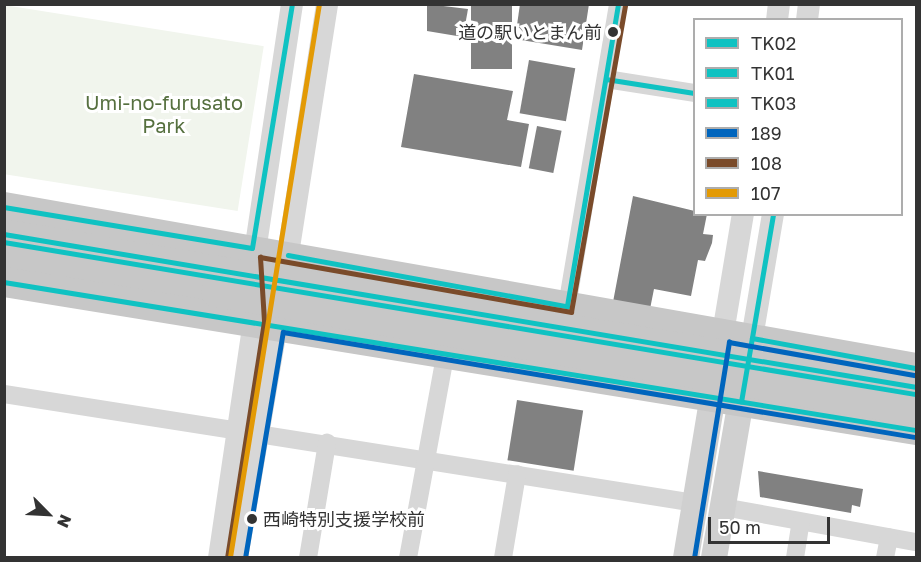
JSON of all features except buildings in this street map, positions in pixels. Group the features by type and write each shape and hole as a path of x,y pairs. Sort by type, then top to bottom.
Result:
{"highway":[{"path":"4,207 252,248 916,368"},
{"path":"4,234 218,281 916,411"},
{"path":"4,258 218,281 916,387"},
{"path":"4,283 267,322 916,430"}],"main road":[{"path":"714,558 723,507 727,399 723,333"},
{"path":"686,558 695,503 727,399 752,338"}],"street":[{"path":"267,322 252,248 292,4"},
{"path":"219,558 248,433 267,322 288,255 327,4"},
{"path":"567,306 618,4"},
{"path":"606,80 693,93"},
{"path":"723,333 744,216"},
{"path":"752,338 773,216"},
{"path":"408,558 424,458 446,351"},
{"path":"4,394 424,458 695,503"},
{"path":"237,558 248,433"},
{"path":"308,558 327,443"},
{"path":"503,558 517,474"},
{"path":"723,507 916,542"},
{"path":"795,558 801,522"},
{"path":"885,558 889,537"}],"green space":[{"name":"Umi-no-furusato Park","path":"4,5 264,46 238,211 4,174"}],"transit line":[{"name":"TK02","path":"4,207 252,248 292,4"},
{"name":"107","path":"230,557 319,4"},
{"name":"TK02","path":"567,306 618,4"},
{"name":"108","path":"227,558 264,321 260,257 571,312 625,5"},
{"name":"TK02","path":"606,79 693,93"},
{"name":"TK02","path":"741,402 773,216"},
{"name":"TK01","path":"4,234 916,387"},
{"name":"TK03","path":"4,242 915,394"},
{"name":"TK02","path":"288,255 567,306"},
{"name":"TK02","path":"4,282 916,430"},
{"name":"189","path":"245,558 283,332 915,437"},
{"name":"TK02","path":"752,338 916,368"},
{"name":"189","path":"694,558 729,342 915,375"}],"place":[{"name":"道の駅いとまん前","path":"613,32"},
{"name":"西崎特別支援学校前","path":"252,519"}]}
